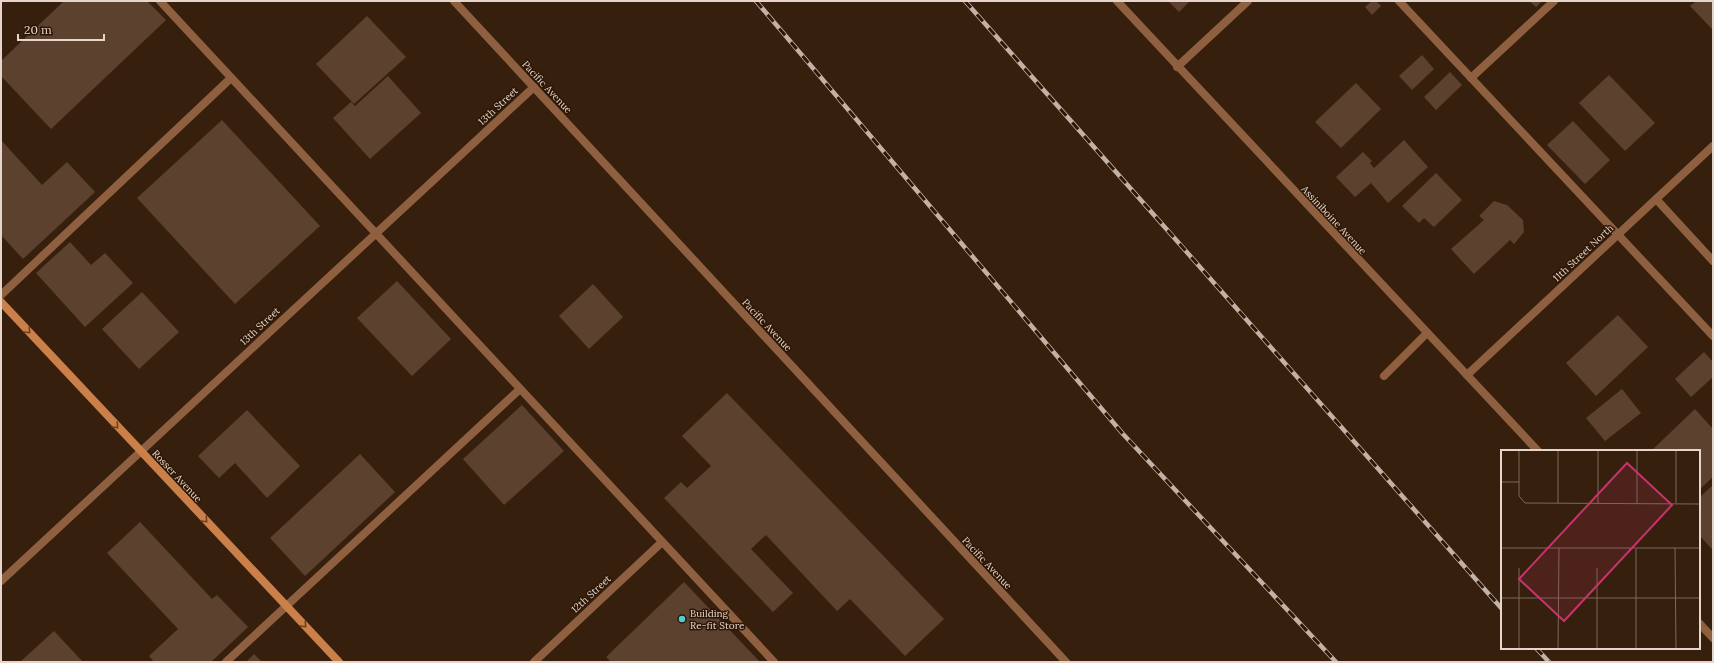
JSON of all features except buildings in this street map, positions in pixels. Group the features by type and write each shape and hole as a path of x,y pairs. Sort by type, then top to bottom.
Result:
{"street":[{"path":"160,1 774,662"},
{"name":"Pacific Avenue","path":"454,1 1066,662"},
{"name":"Assiniboine Avenue","path":"1117,1 1177,67 1537,450"},
{"path":"1177,67 1248,1"},
{"path":"1399,1 1713,336"},
{"path":"1471,78 1554,1"},
{"path":"1,295 231,78"},
{"name":"13th Street","path":"1,581 375,232 534,87"},
{"name":"11th Street North","path":"1467,375 1713,146"},
{"path":"1656,199 1713,261"},
{"name":"Rosser Avenue","path":"1,302 140,452 339,662"},
{"path":"1384,376 1427,333"},
{"path":"226,662 520,389"},
{"name":"12th Street","path":"534,662 662,542"},
{"path":"1700,624 1713,638"}],"railway":[{"path":"756,1 1123,434 1336,662"},
{"path":"965,1 1501,608"},
{"path":"1537,649 1549,662"}],"place":[{"name":"Building Re-fit Store","path":"682,619"}]}
